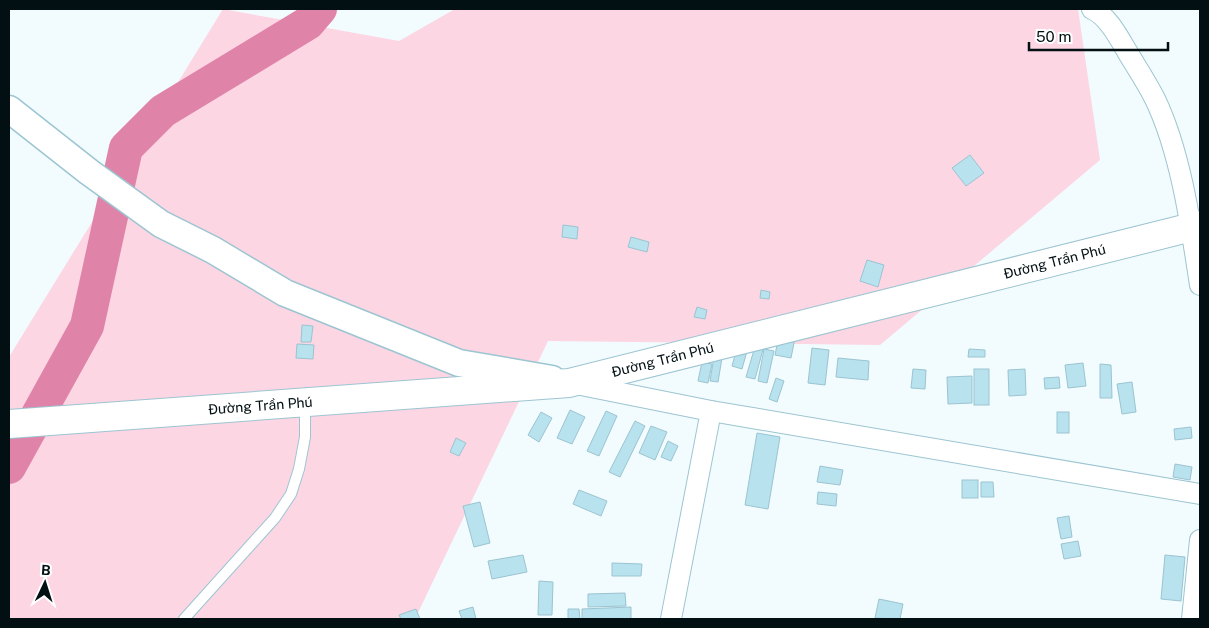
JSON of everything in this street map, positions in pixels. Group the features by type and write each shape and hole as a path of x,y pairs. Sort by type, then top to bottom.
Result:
{"main road":[{"name":"Đường Trần Phú","path":"9,424 569,382 1196,226"}],"street":[{"path":"1092,9 1098,12 1119,38 1155,99 1170,139 1196,226 1200,286"},
{"path":"9,109 89,172 161,224 213,250 285,293 459,363 569,382 711,411 1200,494"},
{"path":"671,619 711,411"},
{"path":"1192,619 1200,540"}],"lane":[{"path":"184,619 275,518 291,494 299,470 305,437 305,403"}],"shaded area":[{"path":"223,9 399,41 455,9 1078,9 1100,160 880,345 548,341 415,619 9,619 9,357"}],"building":[{"path":"970,155 984,173 966,186 952,168"},
{"path":"563,225 578,227 577,239 562,237"},
{"path":"631,237 649,242 647,252 628,247"},
{"path":"867,260 884,265 878,287 860,281"},
{"path":"761,290 770,292 769,299 760,298"},
{"path":"697,307 707,310 705,319 694,317"},
{"path":"302,325 313,326 311,342 301,342"},
{"path":"779,335 795,338 791,358 775,355"},
{"path":"757,340 765,342 755,379 746,377"},
{"path":"739,341 749,344 742,369 732,366"},
{"path":"297,344 314,345 313,359 296,358"},
{"path":"812,348 829,350 825,385 808,383"},
{"path":"764,349 774,351 767,383 758,381"},
{"path":"969,349 985,350 985,357 968,357"},
{"path":"714,357 722,358 718,382 710,381"},
{"path":"838,358 869,361 868,380 836,377"},
{"path":"702,362 712,364 708,383 698,381"},
{"path":"1083,363 1086,386 1068,388 1065,365"},
{"path":"1100,364 1111,365 1112,398 1100,398"},
{"path":"913,369 926,370 925,389 911,388"},
{"path":"974,369 989,369 989,405 974,405"},
{"path":"1025,369 1026,395 1009,396 1008,370"},
{"path":"972,376 972,403 948,404 947,377"},
{"path":"1059,377 1060,388 1045,389 1044,378"},
{"path":"776,378 784,381 777,402 769,399"},
{"path":"1132,382 1136,412 1122,414 1117,384"},
{"path":"570,410 585,417 572,444 557,438"},
{"path":"606,411 617,416 599,456 587,451"},
{"path":"541,412 552,418 539,442 528,435"},
{"path":"1057,412 1069,412 1069,433 1057,433"},
{"path":"635,421 645,426 620,477 609,472"},
{"path":"651,426 667,432 655,460 639,453"},
{"path":"1191,427 1192,438 1175,440 1174,429"},
{"path":"757,433 780,437 768,509 745,505"},
{"path":"456,438 466,443 459,456 450,452"},
{"path":"668,441 678,446 671,461 661,457"},
{"path":"1175,464 1192,467 1190,480 1173,477"},
{"path":"820,466 843,470 840,485 817,482"},
{"path":"962,480 978,480 978,498 962,498"},
{"path":"981,482 993,482 994,497 981,497"},
{"path":"579,490 607,501 601,516 573,504"},
{"path":"818,492 837,494 836,506 817,504"},
{"path":"480,502 490,543 474,547 463,506"},
{"path":"1069,516 1072,537 1061,539 1057,518"},
{"path":"1078,541 1081,556 1064,559 1061,544"},
{"path":"523,555 527,572 492,579 488,561"},
{"path":"1165,555 1185,557 1181,601 1161,599"},
{"path":"612,563 642,564 641,576 612,576"},
{"path":"539,581 553,582 552,615 538,615"},
{"path":"625,593 626,606 588,607 588,594"},
{"path":"879,599 903,604 900,619 875,618"},
{"path":"473,607 476,619 462,619 459,611"},
{"path":"631,607 631,619 582,619 582,609"},
{"path":"416,609 420,619 401,619 399,615"},
{"path":"568,609 579,609 580,619 568,619"}],"waterway":[{"path":"9,467 87,326 126,148 163,111 308,23 320,9"}]}
